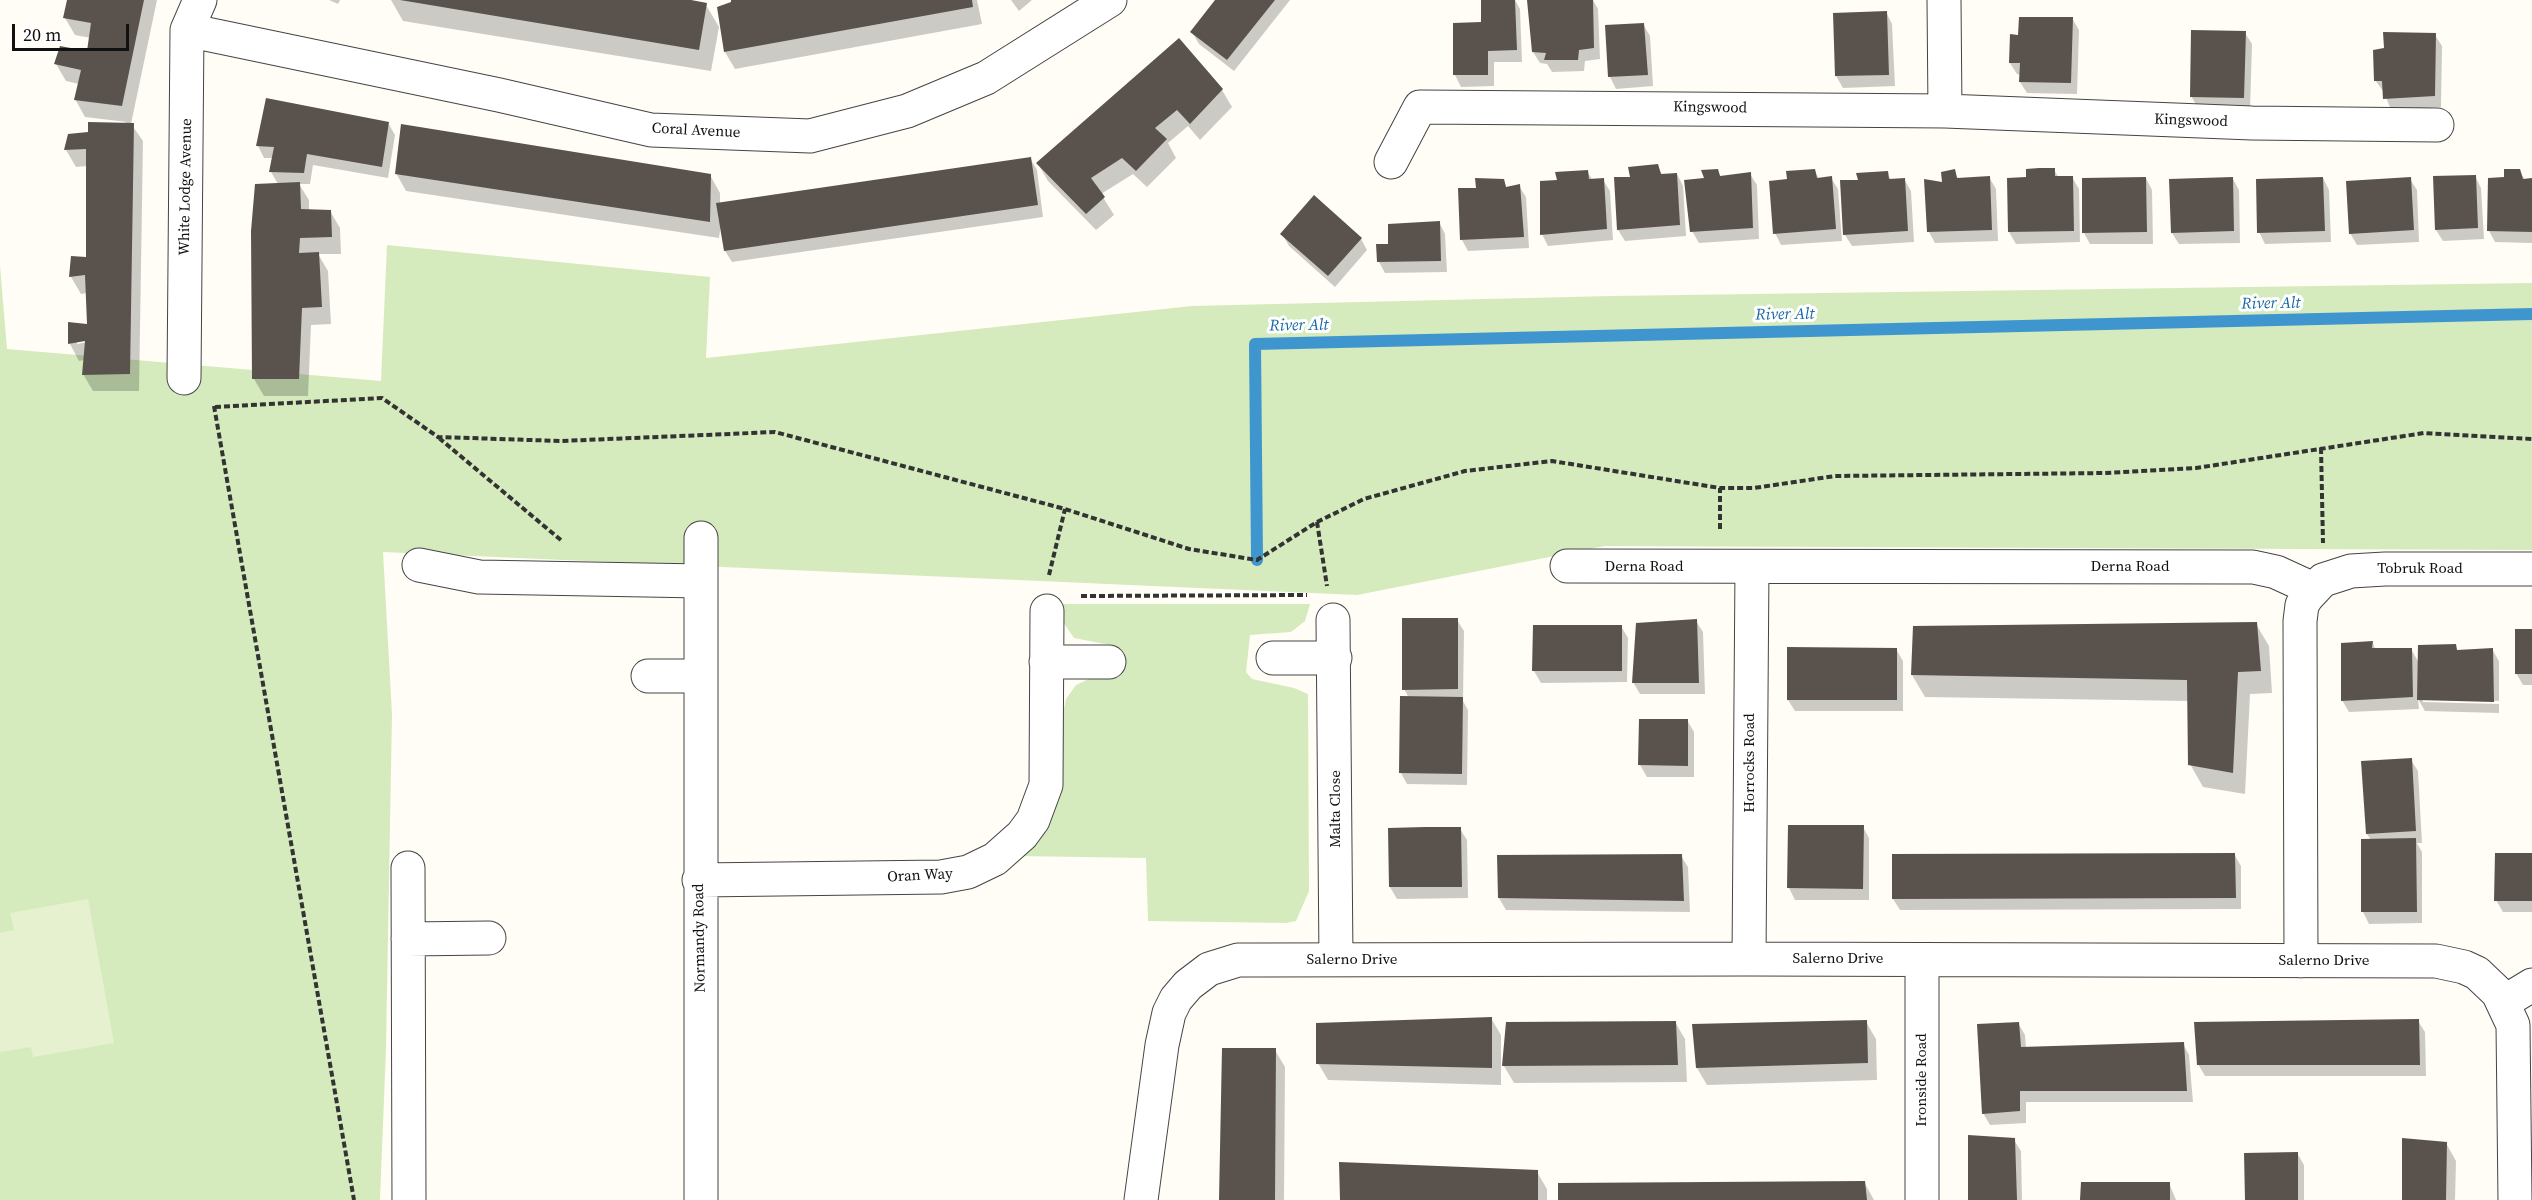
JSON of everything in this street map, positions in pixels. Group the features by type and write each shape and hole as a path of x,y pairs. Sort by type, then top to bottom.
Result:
{"street":[{"name":"White Lodge Avenue","path":"184,378 187,30 200,0"},
{"name":"Coral Avenue","path":"187,30 499,95 651,130 810,136 907,111 986,78 1110,0"},
{"path":"1944,0 1945,111"},
{"name":"Kingswood","path":"1391,162 1420,107 1945,111 2252,123 2437,125"},
{"name":"Normandy Road","path":"701,538 699,880 701,1200"},
{"path":"419,565 479,577 701,581"},
{"name":"Derna Road","path":"1567,566 2253,567 2318,585"},
{"name":"Horrocks Road","path":"1749,959 1752,567"},
{"name":"Tobruk Road","path":"2318,585 2336,575 2367,570 2532,569"},
{"path":"2301,961 2300,621 2302,605 2318,585"},
{"name":"Oran Way","path":"699,880 941,877 968,872 995,859 1022,836 1033,820 1046,785 1045,603"},
{"name":"Malta Close","path":"1331,608 1335,658 1336,960"},
{"path":"1273,658 1335,658"},
{"path":"1046,662 1109,662"},
{"path":"648,676 700,676"},
{"path":"408,868 409,1200"},
{"path":"408,939 489,938"},
{"name":"Salerno Drive","path":"1141,1200 1162,1046 1169,1013 1176,999 1198,976 1223,964 1258,960 1749,959 2451,963 2477,973 2498,993 2504,1002 2515,1038 2515,1200"},
{"name":"Ironside Road","path":"1922,960 1922,1200"},
{"path":"2504,1002 2532,985"}],"path":[{"path":"184,378 214,407 354,1200"},
{"path":"214,407 382,398 438,438 609,580"},
{"path":"438,438 561,441 775,432 1065,508 1189,549 1257,560 1317,522 1364,499 1465,471 1552,461 1720,488 1743,488 1835,476 2152,472 2245,462 2424,433 2532,440"},
{"path":"2318,585 2321,448"},
{"path":"1065,508 1045,603 1331,608 1317,522"}],"green space":[{"path":"387,245 710,277 706,358 1192,306 1612,296 2532,283 2532,550 1605,546 1357,595 383,552 392,714 386,1048 380,1200 0,1200 0,266 7,349 381,381"},
{"path":"1061,604 1310,604 1305,621 1291,632 1250,635 1246,672 1252,679 1294,688 1308,694 1309,891 1296,921 1286,923 1148,921 1146,858 1017,856 1060,727 1066,699 1076,685 1089,679 1113,678 1110,645 1074,638 1061,619"},
{"path":"88,899 114,1043 33,1057 31,1047 0,1052 0,933 14,930 10,913"}],"building":[{"path":"67,0 144,0 122,106 74,100 81,70 54,64 60,46 87,51 91,23 63,18"},
{"path":"400,0 691,0 707,3 699,50"},
{"path":"731,0 972,0 973,7 724,52 717,7"},
{"path":"1215,0 1275,0 1227,60 1190,32"},
{"path":"1481,0 1515,0 1517,50 1488,51 1488,75 1453,75 1453,23 1481,22"},
{"path":"1527,0 1593,0 1594,48 1579,50 1578,60 1544,60 1546,53 1532,52"},
{"path":"1887,11 1889,75 1835,76 1833,13"},
{"path":"2019,17 2073,17 2071,83 2019,82 2020,63 2009,63 2010,34 2018,35"},
{"path":"1644,23 1648,75 1608,77 1605,25"},
{"path":"2191,30 2246,31 2244,98 2190,97"},
{"path":"2383,32 2436,33 2435,96 2383,99 2382,81 2374,81 2373,50 2384,48"},
{"path":"1179,38 1223,89 1190,124 1177,110 1155,128 1167,139 1136,171 1122,158 1091,178 1105,197 1086,214 1036,163"},
{"path":"266,98 389,122 382,167 307,154 304,173 269,172 274,147 256,146"},
{"path":"88,122 134,123 130,374 82,375 85,341 68,344 68,322 87,324 85,275 69,277 71,256 86,257 86,149 64,150 68,134 88,132"},
{"path":"401,124 711,174 710,222 395,174"},
{"path":"1031,157 1038,205 724,251 716,203"},
{"path":"1658,164 1661,174 1677,173 1680,225 1617,230 1614,177 1630,177 1628,167"},
{"path":"2055,168 2055,176 2073,176 2074,231 2008,232 2007,178 2026,177 2026,169"},
{"path":"1718,169 1720,176 1751,172 1753,228 1690,232 1684,180 1704,178 1701,170"},
{"path":"1815,169 1817,178 1832,176 1836,229 1773,234 1769,181 1787,179 1786,171"},
{"path":"1955,169 1957,178 1990,176 1992,230 1927,232 1924,179 1942,182 1941,172"},
{"path":"2504,169 2520,169 2523,179 2532,178 2532,232 2487,231 2488,178 2504,177"},
{"path":"1588,170 1589,179 1604,178 1607,229 1540,235 1540,181 1557,180 1555,172"},
{"path":"1888,171 1889,179 1905,178 1908,231 1843,235 1840,180 1858,180 1856,173"},
{"path":"2476,175 2478,228 2435,230 2433,176"},
{"path":"2146,177 2147,232 2082,233 2082,178"},
{"path":"2233,177 2234,231 2171,233 2169,179"},
{"path":"2323,177 2325,231 2257,233 2256,179"},
{"path":"2411,177 2414,230 2349,234 2346,181"},
{"path":"1475,178 1504,179 1506,187 1520,184 1524,237 1460,240 1458,188 1476,188"},
{"path":"300,182 301,209 331,210 332,237 300,238 299,253 319,252 322,307 302,308 299,379 252,379 251,231 255,184"},
{"path":"1314,195 1362,238 1328,276 1280,234"},
{"path":"1440,221 1441,261 1377,262 1376,244 1388,244 1388,224"},
{"path":"1402,618 1458,618 1458,689 1402,690"},
{"path":"1697,619 1699,683 1632,683 1636,623"},
{"path":"2257,622 2261,671 2238,672 2233,773 2188,765 2187,680 1911,675 1913,626"},
{"path":"1533,625 1622,625 1622,671 1532,671"},
{"path":"2515,629 2532,629 2532,674 2515,674"},
{"path":"2373,641 2372,648 2412,648 2413,697 2341,701 2341,643"},
{"path":"2456,644 2457,650 2493,648 2494,702 2417,700 2418,645"},
{"path":"1787,647 1897,648 1897,700 1787,700"},
{"path":"1400,696 1463,697 1462,774 1399,773"},
{"path":"1639,719 1688,719 1688,766 1638,765"},
{"path":"2412,758 2416,831 2366,834 2361,761"},
{"path":"1788,825 1864,825 1863,889 1787,888"},
{"path":"1461,827 1462,887 1389,887 1388,828"},
{"path":"2416,838 2417,912 2361,912 2361,839"},
{"path":"2235,853 2236,898 1892,899 1892,854"},
{"path":"2495,853 2532,853 2532,901 2494,901"},
{"path":"1682,854 1684,901 1498,898 1497,855"},
{"path":"1492,1017 1492,1068 1316,1064 1316,1023"},
{"path":"2419,1019 2420,1065 2197,1065 2194,1022"},
{"path":"1867,1020 1868,1063 1696,1068 1692,1024"},
{"path":"1676,1021 1678,1065 1502,1066 1506,1022"},
{"path":"2019,1022 2021,1047 2184,1042 2187,1091 2020,1091 2020,1111 1982,1114 1977,1024"},
{"path":"1222,1048 1276,1048 1275,1200 1219,1200"},
{"path":"1968,1135 2015,1138 2017,1200 1968,1200"},
{"path":"2402,1138 2447,1142 2446,1200 2402,1200"},
{"path":"2298,1152 2298,1200 2245,1200 2244,1153"},
{"path":"1339,1162 1538,1170 1538,1200 1340,1200"},
{"path":"1865,1181 1867,1200 1558,1200 1558,1183"},
{"path":"2081,1182 2170,1182 2170,1200 2080,1200"}],"waterway":[{"name":"River Alt","path":"1257,560 1255,344 2532,314"}]}
